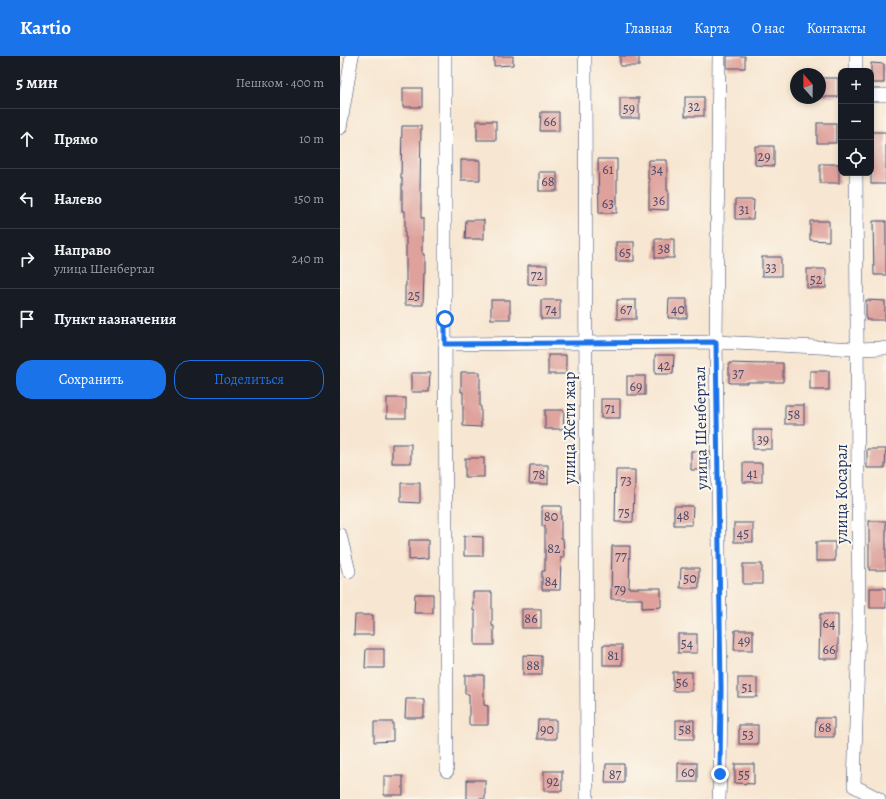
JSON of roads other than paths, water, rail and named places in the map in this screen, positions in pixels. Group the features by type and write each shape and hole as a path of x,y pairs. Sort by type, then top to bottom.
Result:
{"street":[{"path":"340,128 352,56"},
{"path":"444,56 447,771"},
{"name":"улица Жети жар","path":"584,56 587,799"},
{"name":"улица Шенбертал","path":"719,56 716,342 721,688 719,799"},
{"path":"856,56 856,68"},
{"path":"874,95 886,95"},
{"name":"улица Косарал","path":"856,176 859,627 854,786 879,799"},
{"path":"445,344 716,342 857,349 886,348"},
{"path":"340,535 349,571"}]}
